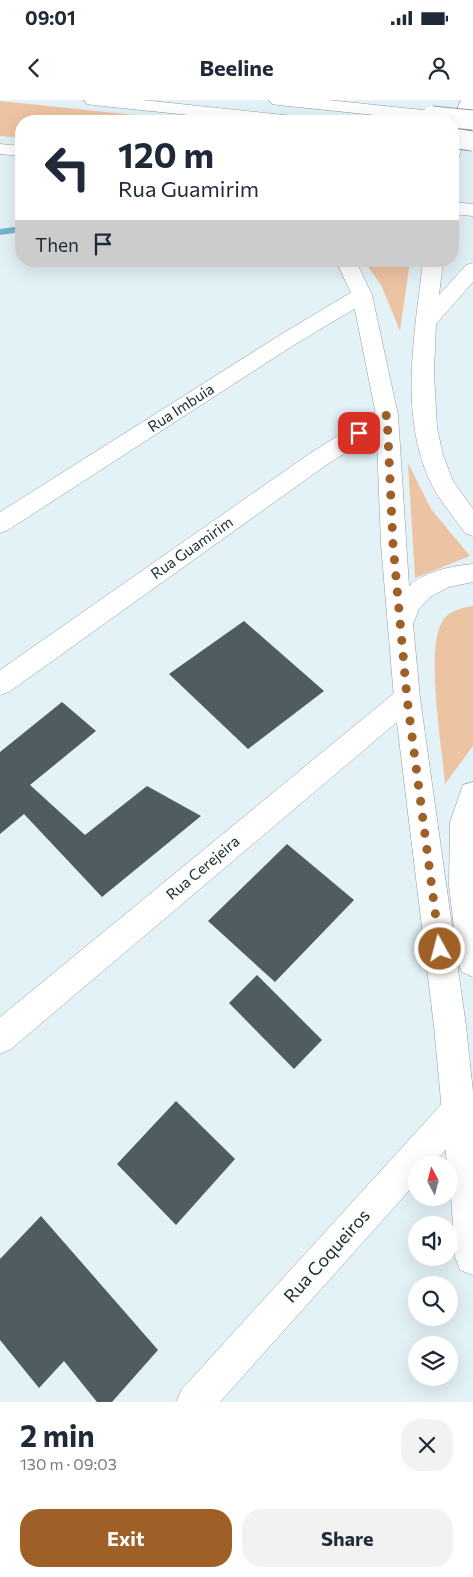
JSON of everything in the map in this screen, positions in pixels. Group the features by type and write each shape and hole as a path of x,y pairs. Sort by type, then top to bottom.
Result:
{"main road":[{"path":"93,100 236,115"},
{"path":"278,100 422,115"},
{"path":"470,100 461,129 473,141"},
{"path":"0,149 15,150"},
{"path":"459,209 473,210"},
{"path":"349,267 362,295 387,415 400,625 407,698 459,1110 473,1257"},
{"path":"432,267 422,390 428,438 441,480 473,527"},
{"path":"427,322 473,269"},
{"name":"Rua Imbuia","path":"0,524 287,340 362,295"},
{"name":"Rua Guamirim","path":"0,684 318,460 387,415"},
{"path":"400,625 410,602 424,588 441,579 473,572"},
{"name":"Rua Cerejeira","path":"0,1038 407,698"},
{"path":"473,794 464,822 464,885 473,962"},
{"name":"Rua Coqueiros","path":"195,1402 459,1110"}],"shaded area":[{"path":"0,101 134,115 15,115 15,137 0,136"},
{"path":"368,267 409,267 400,331 381,285"},
{"path":"408,463 431,509 470,556 415,578"},
{"path":"473,606 473,746 445,784 436,701 435,656 437,638 441,624 450,613"}],"building":[{"path":"244,621 324,691 248,749 169,674"},
{"path":"62,702 96,731 30,785 85,835 147,786 201,816 102,897 24,814 0,834 0,752"},
{"path":"287,844 354,900 275,982 208,921"},
{"path":"257,975 322,1040 294,1069 229,1003"},
{"path":"176,1101 235,1159 176,1225 117,1164"},
{"path":"41,1216 158,1350 112,1402 97,1402 64,1361 39,1388 0,1340 0,1259"}],"waterway":[{"path":"0,232 15,230"}],"route":[{"path":"359,433 387,415 393,544 407,698 440,949"}]}
